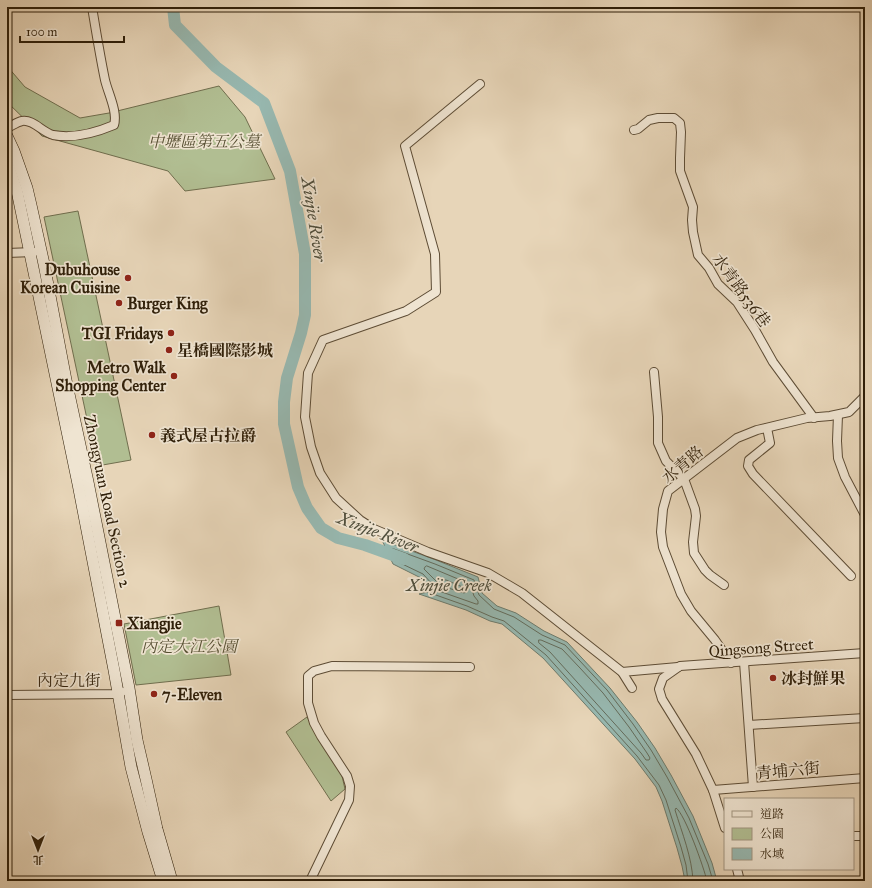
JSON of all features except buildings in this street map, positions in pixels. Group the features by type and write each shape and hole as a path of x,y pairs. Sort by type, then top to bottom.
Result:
{"main road":[{"name":"Zhongyuan Road Section 2","path":"7,136 27,188 36,251 131,767 163,881"},
{"name":"Zhongyuan Road Section 2","path":"7,162 18,191 36,251 44,264 66,380 129,688 137,740 157,829 172,881"}],"street":[{"path":"7,128 28,121 47,133 68,136 85,135 114,125 115,114 105,80 92,7"},
{"path":"480,84 405,146 435,254 436,292 406,311 323,340 308,373 306,417 311,447 320,473 336,498 360,520 374,529 428,552 488,573 522,593 622,672 632,688"},
{"name":"水青路536巷","path":"634,130 638,129 650,120 658,118 674,118 680,123 680,170 693,207 693,232 698,255 709,268 718,284 737,302 773,362 814,418"},
{"path":"7,253 36,251"},
{"path":"654,372 658,417 658,443 666,461 684,479 695,510 696,516 693,542 694,553 705,570 724,585"},
{"name":"水青路","path":"731,663 715,640 691,611 681,594 664,547 662,532 663,509 668,491 737,438 757,430 807,418 838,415 848,412 865,396"},
{"path":"838,415 838,458 845,477 865,515"},
{"path":"767,428 770,443 749,460 748,466 753,474 851,576"},
{"name":"Qingsong Street","path":"622,672 680,666 865,653"},
{"path":"744,662 753,787"},
{"path":"310,881 349,800 350,786 347,776 314,723 308,702 308,676 314,671 332,666 470,667"},
{"path":"678,667 663,678 659,689 662,699 696,754 713,790 724,825"},
{"name":"內定九街","path":"7,695 118,694 129,688"},
{"path":"749,725 865,718"},
{"name":"青埔六街","path":"713,790 865,778"},
{"path":"854,836 865,836"},
{"path":"738,870 740,881"}],"green space":[{"name":"中壢區第五公墓","path":"7,66 25,87 80,118 109,113 219,86 245,117 275,179 185,191 168,171 42,136 7,102"},
{"path":"78,211 131,460 97,466 44,217"},
{"name":"內定大江公園","path":"219,606 231,675 136,685 124,624"},
{"path":"307,717 342,776 345,789 331,801 286,732"}],"water":[{"name":"Xinjie Creek","path":"382,540 478,577 482,593 497,606 516,613 544,631 567,642 610,688 655,748 693,816 712,863 717,881 685,881 677,848 656,787 635,759 543,658 502,624 490,621 466,610 419,594 428,592 429,587 421,578 393,564"}],"waterway":[{"name":"Xinjie River","path":"173,7 175,25 216,67 264,103 290,171 305,254 305,315 287,378 284,402 284,424 298,487 307,508 321,528 338,538 365,545 404,559"}],"place":[{"name":"Dubuhouse Korean Cuisine","path":"128,278"},
{"name":"Burger King","path":"119,303"},
{"name":"TGI Fridays","path":"171,333"},
{"name":"星橋國際影城","path":"169,350"},
{"name":"Metro Walk Shopping Center","path":"174,376"},
{"name":"義式屋古拉爵","path":"152,435"},
{"name":"Xiangjie","path":"119,623"},
{"name":"冰封鮮果","path":"773,678"},
{"name":"7-Eleven","path":"154,694"}]}
